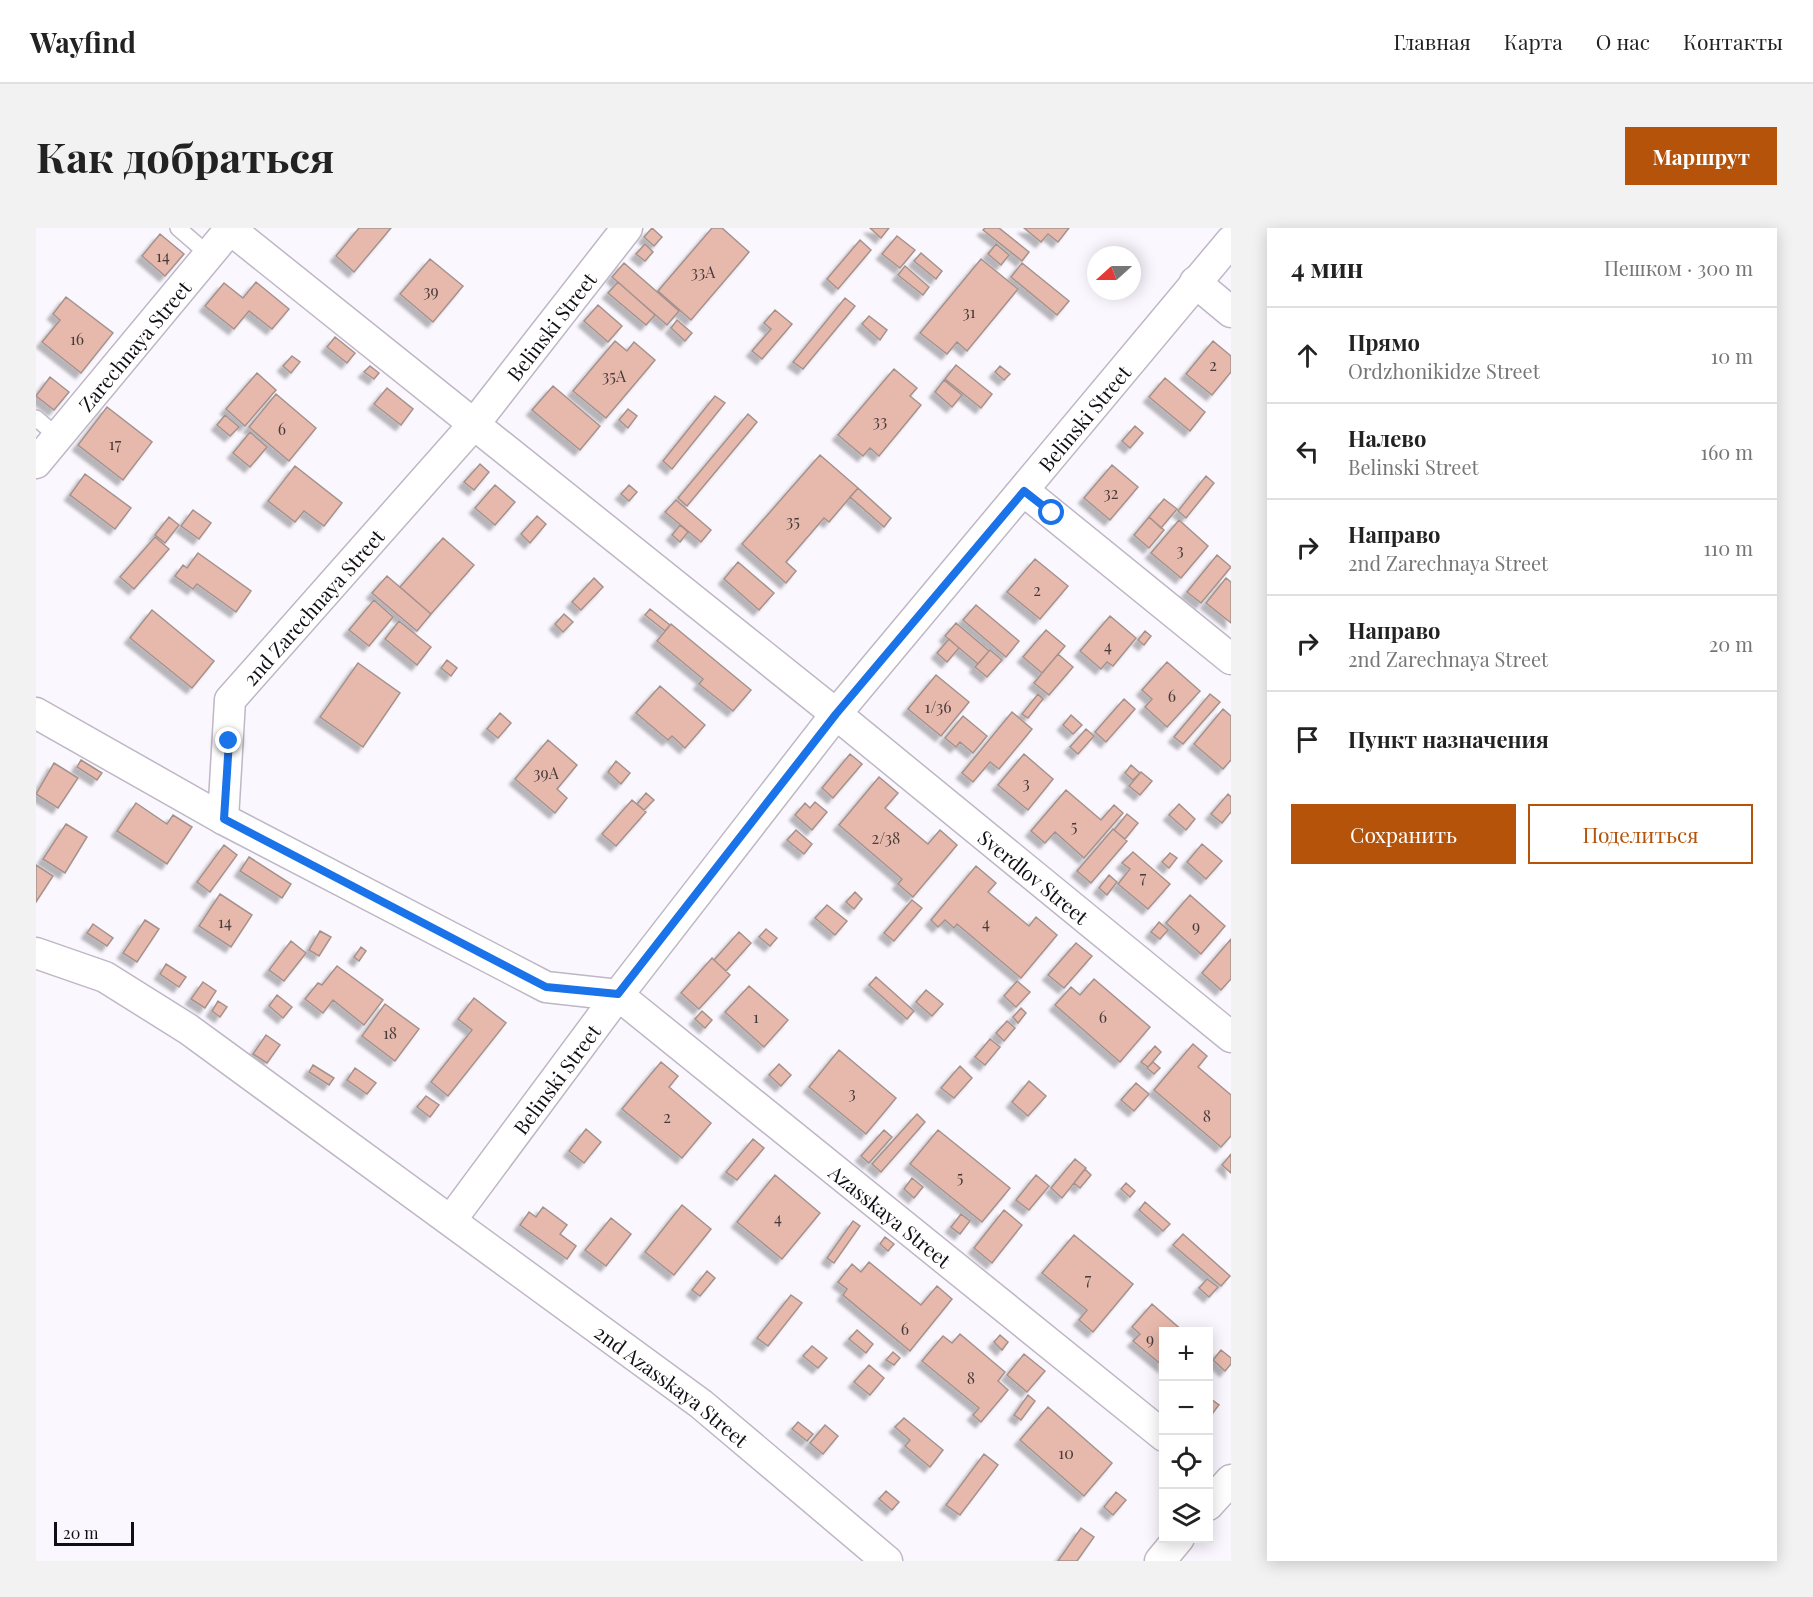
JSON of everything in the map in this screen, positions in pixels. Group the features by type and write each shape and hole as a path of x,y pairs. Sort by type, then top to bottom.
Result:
{"street":[{"name":"Zarechnaya Street","path":"36,463 47,427 230,228"},
{"name":"Sverdlov Street","path":"230,228 836,714 1231,1037"},
{"name":"Belinski Street","path":"475,423 627,228"},
{"name":"Belinski Street","path":"451,1220 618,994 836,714 1231,241"},
{"path":"1195,282 1231,312"},
{"name":"2nd Zarechnaya Street","path":"224,819 230,700 475,423"},
{"path":"1024,491 1231,658"},
{"path":"36,713 224,819 546,987 618,994"},
{"name":"2nd Azasskaya Street","path":"36,953 105,977 188,1029 700,1404 887,1561"},
{"name":"Azasskaya Street","path":"618,994 1163,1435"},
{"path":"1160,1561 1176,1543"}],"lane":[{"path":"178,228 208,254"}],"building":[{"path":"359,228 391,228 354,272 336,256"},
{"path":"652,228 662,237 654,246 644,237"},
{"path":"712,228 722,228 749,252 691,320 658,291"},
{"path":"870,228 889,228 881,238"},
{"path":"999,228 1029,252 1022,261 983,230"},
{"path":"1024,228 1069,228 1058,242 1048,234 1041,242"},
{"path":"160,234 184,254 165,276 142,256"},
{"path":"897,236 915,250 900,268 882,254"},
{"path":"860,240 871,250 838,289 827,279"},
{"path":"645,244 653,252 645,261 636,254"},
{"path":"996,244 1009,255 1001,265 988,254"},
{"path":"921,253 942,271 936,279 914,261"},
{"path":"430,259 463,286 433,322 400,294"},
{"path":"981,259 1018,289 967,351 957,342 947,354 920,333"},
{"path":"624,263 679,311 667,325 612,277"},
{"path":"1022,263 1069,301 1057,315 1011,277"},
{"path":"905,266 929,287 923,295 898,275"},
{"path":"256,282 289,309 272,329 249,311 234,329 205,306 224,283 243,298"},
{"path":"618,282 655,315 646,325 608,293"},
{"path":"66,297 113,333 81,373 42,342 60,320 53,314"},
{"path":"845,298 855,306 803,369 793,362"},
{"path":"598,305 622,326 608,342 584,321"},
{"path":"775,310 792,324 762,359 752,351 771,329 764,323"},
{"path":"869,316 887,330 880,340 862,324"},
{"path":"677,320 692,333 685,341 671,328"},
{"path":"335,337 355,353 347,363 327,347"},
{"path":"615,341 627,351 634,342 655,360 606,418 573,391"},
{"path":"1213,341 1231,356 1231,372 1212,395 1186,374"},
{"path":"292,356 300,362 291,373 283,366"},
{"path":"956,365 992,394 981,408 945,379"},
{"path":"370,366 379,373 374,379 364,372"},
{"path":"1000,366 1010,374 1004,380 995,372"},
{"path":"894,369 917,388 910,396 921,405 879,456 870,448 863,456 838,435"},
{"path":"257,373 276,390 245,426 226,409"},
{"path":"50,377 69,392 54,410 36,396"},
{"path":"1165,378 1205,412 1190,431 1149,397"},
{"path":"944,380 962,395 952,407 935,392"},
{"path":"553,386 600,426 580,450 532,410"},
{"path":"387,388 413,409 401,425 374,404"},
{"path":"276,394 316,428 289,461 249,427"},
{"path":"715,396 725,403 672,469 663,461"},
{"path":"107,407 152,442 123,480 78,445"},
{"path":"628,409 637,416 628,428 619,420"},
{"path":"748,414 757,422 687,506 678,498"},
{"path":"225,415 239,427 230,436 217,425"},
{"path":"1135,426 1143,433 1130,448 1122,441"},
{"path":"250,432 267,447 250,467 233,453"},
{"path":"820,455 858,488 829,522 824,518 786,562 796,571 786,583 742,544"},
{"path":"480,464 489,472 474,490 464,482"},
{"path":"1112,465 1138,487 1110,520 1084,498"},
{"path":"295,466 342,503 324,526 304,511 295,522 268,501"},
{"path":"85,474 131,508 115,529 70,495"},
{"path":"1206,476 1214,483 1186,518 1178,511"},
{"path":"495,485 515,502 495,525 475,508"},
{"path":"629,485 637,492 629,501 621,494"},
{"path":"858,488 891,518 884,527 850,497"},
{"path":"1164,499 1177,509 1161,528 1149,517"},
{"path":"676,500 711,530 701,542 665,512"},
{"path":"193,510 211,523 199,539 181,526"},
{"path":"537,516 546,524 530,543 521,534"},
{"path":"169,517 179,525 165,543 155,535"},
{"path":"1149,517 1164,530 1149,548 1134,535"},
{"path":"1179,520 1208,546 1181,578 1151,553"},
{"path":"680,525 688,532 680,542 672,535"},
{"path":"155,537 169,549 134,589 120,577"},
{"path":"443,538 474,565 431,614 400,587"},
{"path":"198,553 251,591 236,612 197,584 193,589 175,576 183,565 187,568"},
{"path":"1217,555 1231,567 1201,603 1187,592"},
{"path":"1035,559 1068,586 1040,619 1007,592"},
{"path":"738,562 774,593 759,610 724,579"},
{"path":"387,576 431,614 417,631 372,593"},
{"path":"594,578 603,587 581,610 572,602"},
{"path":"1226,578 1231,582 1231,623 1206,603"},
{"path":"374,600 393,617 369,646 349,630"},
{"path":"976,605 1019,641 1006,657 963,620"},
{"path":"650,609 670,625 665,631 645,615"},
{"path":"152,610 214,661 192,688 130,638"},
{"path":"564,614 573,622 563,632 555,624"},
{"path":"1110,616 1136,638 1113,666 1107,662 1101,669 1080,651"},
{"path":"399,621 431,647 417,665 385,639"},
{"path":"956,623 989,651 978,664 945,636"},
{"path":"671,624 751,690 733,711 699,684 703,679 657,641"},
{"path":"1046,630 1065,646 1042,673 1023,657"},
{"path":"1145,631 1151,636 1144,645 1138,640"},
{"path":"949,639 959,648 947,662 937,653"},
{"path":"990,650 1002,660 987,677 975,667"},
{"path":"1058,654 1073,667 1049,695 1034,683"},
{"path":"447,660 457,668 451,676 441,668"},
{"path":"1167,662 1200,691 1167,727 1145,707 1152,699 1142,690"},
{"path":"358,663 400,693 363,747 320,717"},
{"path":"936,675 969,702 941,736 908,709"},
{"path":"660,686 705,725 685,748 672,736 668,740 636,713"},
{"path":"1038,694 1043,699 1028,718 1022,714"},
{"path":"1210,694 1220,702 1183,744 1174,737"},
{"path":"1124,699 1135,709 1106,742 1095,732"},
{"path":"1223,709 1231,716 1231,760 1223,769 1194,744"},
{"path":"1012,712 1032,729 999,769 990,762 973,782 962,773"},
{"path":"500,713 511,723 498,738 487,729"},
{"path":"1071,715 1082,725 1073,734 1063,725"},
{"path":"963,716 987,736 973,753 960,742 956,747 945,738"},
{"path":"1086,729 1094,736 1078,754 1070,747"},
{"path":"548,740 577,765 557,789 567,798 555,813 515,779"},
{"path":"850,754 862,764 833,798 822,788"},
{"path":"1024,754 1053,779 1028,810 998,785"},
{"path":"81,760 102,773 97,780 77,767"},
{"path":"616,761 630,773 621,784 608,772"},
{"path":"54,763 78,778 58,808 36,794"},
{"path":"1131,765 1140,773 1133,780 1125,773"},
{"path":"1141,772 1152,781 1140,795 1129,786"},
{"path":"879,777 898,793 885,808 928,844 940,830 957,845 913,897 898,884 902,879 839,825"},
{"path":"1066,790 1101,820 1114,805 1123,813 1084,858 1055,832 1045,843 1031,831"},
{"path":"646,793 654,800 644,810 637,804"},
{"path":"1228,794 1231,797 1231,812 1222,823 1211,814"},
{"path":"632,800 646,812 616,846 602,834"},
{"path":"815,802 827,812 812,830 795,815 805,803 810,808"},
{"path":"136,803 167,824 173,815 192,827 167,864 117,831"},
{"path":"1179,804 1195,819 1186,830 1169,815"},
{"path":"1127,814 1138,823 1125,839 1114,830"},
{"path":"66,824 87,837 65,873 43,859"},
{"path":"1113,829 1127,841 1091,883 1077,871"},
{"path":"796,830 812,844 804,854 787,840"},
{"path":"1202,844 1222,861 1206,879 1187,862"},
{"path":"224,845 237,855 210,892 197,882"},
{"path":"1133,852 1170,884 1148,909 1118,884 1130,869 1122,863"},
{"path":"1170,853 1177,858 1169,868 1162,862"},
{"path":"249,857 291,884 282,898 240,871"},
{"path":"36,865 53,876 36,902"},
{"path":"976,866 996,883 988,892 1029,926 1036,917 1057,935 1021,978 957,924 954,928 945,920 938,927 931,920"},
{"path":"1109,875 1117,882 1107,895 1099,888"},
{"path":"855,892 862,899 854,909 846,902"},
{"path":"220,894 252,915 231,947 199,926"},
{"path":"1190,895 1225,926 1201,954 1166,923"},
{"path":"912,900 922,908 894,941 884,933"},
{"path":"827,905 847,921 835,935 815,918"},
{"path":"145,920 159,929 137,962 123,953"},
{"path":"1159,922 1168,930 1160,939 1151,932"},
{"path":"93,924 113,938 107,946 87,933"},
{"path":"766,929 777,938 770,946 759,937"},
{"path":"320,931 331,937 319,956 309,950"},
{"path":"739,932 751,943 726,971 714,960"},
{"path":"1231,939 1231,979 1221,990 1202,973"},
{"path":"291,941 306,953 284,981 269,970"},
{"path":"1076,943 1092,956 1064,988 1048,975"},
{"path":"361,947 366,951 359,961 354,957"},
{"path":"712,958 730,975 699,1009 681,993"},
{"path":"166,964 186,977 179,987 160,974"},
{"path":"337,966 383,1000 364,1025 333,1000 323,1013 305,999 318,983 322,985"},
{"path":"876,977 914,1011 907,1019 869,985"},
{"path":"1094,979 1150,1027 1120,1062 1055,1005 1071,987 1080,995"},
{"path":"1017,981 1030,992 1016,1007 1004,996"},
{"path":"203,982 216,991 205,1008 191,999"},
{"path":"749,986 788,1020 764,1047 725,1012"},
{"path":"926,990 943,1004 932,1016 916,1002"},
{"path":"277,995 292,1007 283,1018 269,1006"},
{"path":"474,998 506,1023 448,1096 431,1082 472,1030 458,1019"},
{"path":"218,1001 227,1007 220,1017 212,1011"},
{"path":"385,1004 419,1029 395,1061 362,1036"},
{"path":"1021,1008 1026,1013 1018,1023 1013,1017"},
{"path":"702,1011 712,1020 705,1028 695,1019"},
{"path":"1007,1021 1015,1028 1004,1041 996,1033"},
{"path":"266,1035 280,1045 267,1063 253,1054"},
{"path":"990,1039 1000,1047 985,1065 975,1057"},
{"path":"1193,1044 1207,1056 1198,1067 1231,1095 1231,1136 1221,1147 1154,1090"},
{"path":"1155,1046 1161,1052 1148,1067 1141,1062"},
{"path":"839,1050 896,1098 866,1134 809,1087"},
{"path":"661,1062 678,1076 669,1087 711,1123 682,1158 622,1109"},
{"path":"1153,1062 1160,1068 1154,1074 1147,1068"},
{"path":"779,1064 791,1075 781,1086 769,1075"},
{"path":"313,1065 334,1078 329,1085 309,1072"},
{"path":"960,1066 972,1078 954,1098 941,1088"},
{"path":"355,1068 376,1083 367,1094 347,1080"},
{"path":"1029,1081 1046,1096 1028,1116 1012,1102"},
{"path":"1136,1083 1149,1094 1134,1111 1121,1100"},
{"path":"426,1096 439,1105 430,1117 417,1107"},
{"path":"917,1114 925,1122 881,1172 872,1164"},
{"path":"586,1129 601,1142 584,1163 569,1151"},
{"path":"884,1130 892,1137 869,1163 861,1156"},
{"path":"938,1130 1010,1188 982,1222 910,1164"},
{"path":"753,1139 764,1148 737,1180 726,1172"},
{"path":"1231,1154 1231,1173 1222,1165"},
{"path":"1075,1159 1086,1168 1062,1198 1051,1188"},
{"path":"1085,1169 1091,1175 1080,1188 1074,1183"},
{"path":"775,1175 820,1213 782,1259 737,1222"},
{"path":"1036,1175 1049,1186 1029,1210 1016,1200"},
{"path":"912,1178 923,1187 914,1198 904,1189"},
{"path":"1126,1183 1135,1191 1130,1197 1121,1189"},
{"path":"1145,1202 1170,1224 1163,1231 1139,1210"},
{"path":"682,1205 711,1229 674,1275 645,1252"},
{"path":"543,1207 567,1225 560,1234 576,1246 567,1259 520,1225 529,1212 536,1217"},
{"path":"1004,1210 1022,1225 992,1263 974,1248"},
{"path":"961,1214 970,1221 960,1234 951,1227"},
{"path":"611,1218 631,1234 606,1266 585,1250"},
{"path":"853,1221 860,1226 834,1263 827,1258"},
{"path":"1183,1234 1230,1276 1221,1286 1173,1245"},
{"path":"1074,1235 1133,1284 1093,1332 1079,1320 1087,1310 1042,1273"},
{"path":"885,1237 894,1244 888,1251 880,1244"},
{"path":"869,1262 921,1305 937,1286 952,1299 910,1351 843,1295 847,1289 838,1282 852,1264 861,1272"},
{"path":"707,1271 715,1278 700,1296 692,1290"},
{"path":"1207,1279 1218,1287 1209,1297 1199,1288"},
{"path":"791,1295 802,1303 768,1346 757,1338"},
{"path":"1152,1304 1178,1327 1159,1327 1159,1363 1133,1341 1140,1334 1132,1327"},
{"path":"857,1330 873,1344 866,1353 849,1339"},
{"path":"960,1334 1005,1372 998,1381 1008,1390 981,1422 973,1415 979,1408 922,1361 943,1336 952,1343"},
{"path":"1000,1335 1008,1342 1002,1350 994,1342"},
{"path":"812,1346 827,1358 818,1368 803,1356"},
{"path":"1221,1350 1231,1358 1231,1364 1225,1371 1213,1360"},
{"path":"893,1352 900,1358 894,1365 886,1360"},
{"path":"1024,1354 1045,1371 1027,1392 1007,1375"},
{"path":"869,1365 884,1378 870,1395 854,1382"},
{"path":"1028,1395 1035,1401 1021,1420 1014,1415"},
{"path":"1213,1400 1219,1405 1213,1413"},
{"path":"1048,1407 1112,1463 1084,1496 1020,1440"},
{"path":"904,1418 943,1450 930,1467 905,1446 910,1440 895,1427"},
{"path":"798,1422 813,1434 807,1441 792,1429"},
{"path":"825,1425 838,1436 823,1454 810,1443"},
{"path":"984,1454 998,1465 960,1515 946,1505"},
{"path":"886,1491 899,1502 892,1510 879,1499"},
{"path":"1116,1492 1126,1500 1113,1515 1104,1507"},
{"path":"1081,1528 1094,1537 1077,1561 1058,1561"}],"route":[{"path":"229,741 224,819 546,987 618,994 836,714 1024,491 1052,513"}]}
